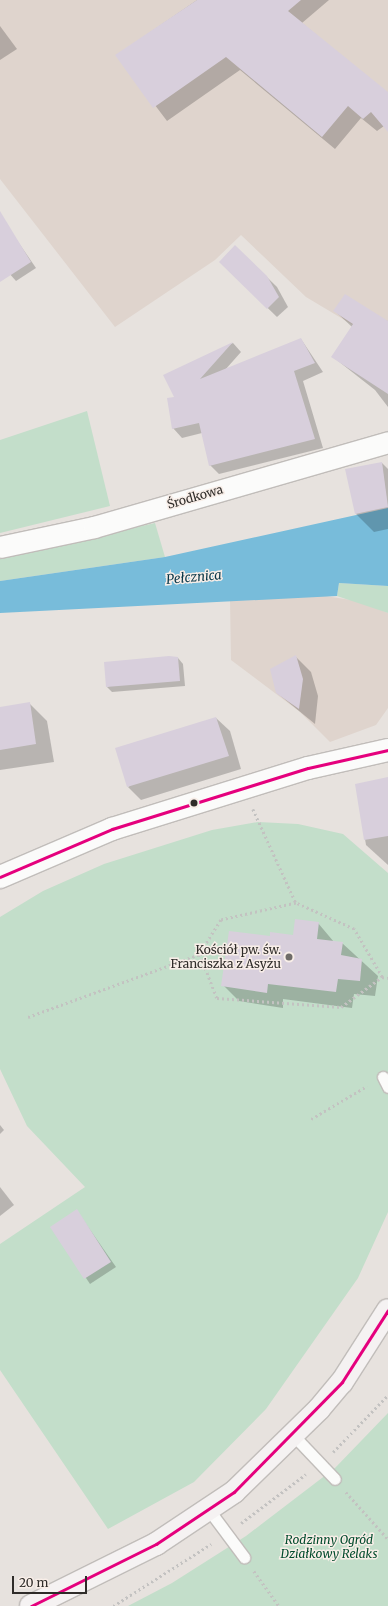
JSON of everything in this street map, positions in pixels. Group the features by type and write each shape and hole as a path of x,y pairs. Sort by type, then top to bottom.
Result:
{"main road":[{"path":"31,1606 113,1567 209,1510 234,1492 294,1436 342,1382 388,1310"}],"street":[{"name":"Środkowa","path":"0,547 94,527 388,442"},
{"path":"0,877 35,860 112,829 244,787 388,750"}],"lane":[{"path":"294,1436 321,1462 335,1479"},
{"path":"209,1510 244,1557"}],"path":[{"path":"244,787 296,903"},
{"path":"28,1017 200,954 221,920 296,903 354,929 382,976 388,978"},
{"path":"200,954 217,998 341,1008 382,976"},
{"path":"311,1119 385,1082"},
{"path":"112,1606 227,1534 321,1462 388,1395"},
{"path":"335,1479 388,1540"},
{"path":"244,1557 279,1606"}],"shaded area":[{"path":"0,0 388,0 388,346 306,297 241,235 215,260 115,327 0,179"},
{"path":"312,594 358,601 388,613 388,708 376,725 330,742 300,712 231,660 230,599"}],"green space":[{"path":"87,411 110,506 0,533 0,440"},
{"path":"155,523 165,557 0,581 0,559"},
{"path":"339,583 388,586 388,613 337,596"},
{"path":"258,822 298,824 343,834 388,873 388,1212 358,1278 266,1409 194,1482 108,1529 0,1370 0,1244 85,1187 27,1126 0,1069 0,917 43,891 104,864 212,830"},
{"name":"Rodzinny Ogród Działkowy Relaks","path":"388,1413 388,1606 128,1606 172,1583 246,1536 335,1468"}],"water":[{"name":"Pełcznica","path":"388,508 388,586 339,583 337,596 0,613 0,581 165,557"}],"building":[{"path":"197,0 301,0 288,11 388,92 388,132 371,112 363,119 348,106 322,137 226,57 153,108 115,55"},
{"path":"0,211 31,262 0,282"},
{"path":"235,245 267,276 279,297 267,309 219,262"},
{"path":"345,294 388,321 388,394 331,357 353,324 333,311"},
{"path":"301,338 315,363 294,371 315,439 209,466 199,423 172,429 167,398 174,397 163,375 233,342 200,379"},
{"path":"382,462 388,507 355,514 345,469"},
{"path":"296,655 303,679 299,709 276,693 270,669"},
{"path":"169,656 178,657 180,681 106,687 104,662"},
{"path":"30,702 36,744 0,750 0,707"},
{"path":"216,717 229,756 127,787 115,748"},
{"path":"388,777 388,836 364,840 355,784"},
{"name":"Kościół pw. św. Franciszka z Asyżu","path":"295,919 319,922 317,939 343,942 341,955 362,959 360,981 338,979 336,992 268,984 267,993 221,986 229,931 270,936 270,932 293,935"},
{"path":"77,1209 111,1262 84,1279 50,1227"}],"transit line":[{"path":"0,877 112,829 308,768 388,750"},
{"path":"31,1606 156,1544 234,1492 342,1382 388,1310"}],"place":[{"name":"Kościół pw. św. Franciszka z Asyżu","path":"289,957"}]}
